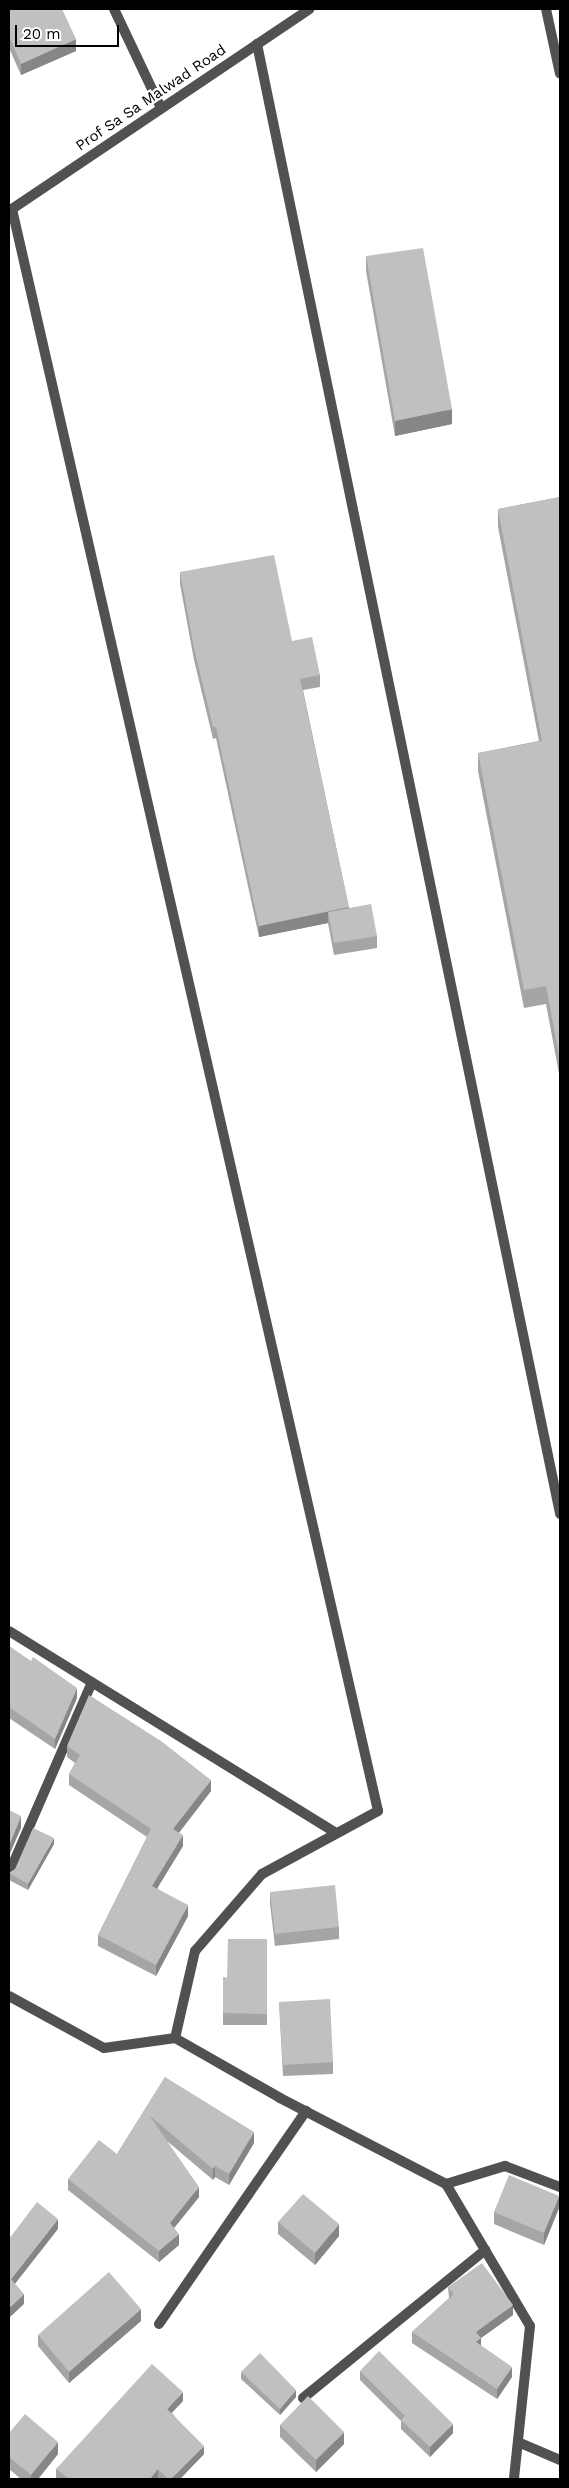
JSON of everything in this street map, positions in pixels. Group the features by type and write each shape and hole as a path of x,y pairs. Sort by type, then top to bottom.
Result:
{"street":[{"path":"114,9 162,108"},
{"name":"Prof Sa Sa Malwad Road","path":"10,210 310,9"},
{"path":"546,9 560,74"},
{"path":"257,44 560,1514"},
{"path":"10,210 378,1810 262,1874 195,1951 175,2038"},
{"path":"9,1631 336,1834"},
{"path":"9,1873 92,1682"},
{"path":"9,1996 104,2048 175,2038 306,2111 446,2184 530,2326 514,2479"},
{"path":"159,2324 306,2111"},
{"path":"446,2184 505,2166 560,2187"},
{"path":"302,2398 485,2250"},
{"path":"518,2442 560,2460"}],"building":[{"path":"9,9 62,9 76,39 21,64 9,36"},
{"path":"423,248 452,409 395,421 366,256"},
{"path":"560,497 560,1061 546,986 524,990 478,753 542,741 498,509"},
{"path":"274,555 292,641 312,637 320,675 300,679 349,907 259,926 216,727 213,727 194,648 180,572"},
{"path":"371,904 377,936 334,943 328,912"},
{"path":"9,1646 31,1661 33,1657 77,1688 55,1739 9,1707"},
{"path":"89,1695 161,1741 211,1780 173,1829 183,1835 152,1886 188,1905 156,1965 98,1935 151,1829 69,1774 80,1755 67,1746"},
{"path":"9,1810 21,1816 9,1845"},
{"path":"33,1828 54,1838 28,1884 9,1873 15,1869"},
{"path":"335,1885 339,1927 275,1934 270,1892"},
{"path":"228,1939 267,1939 267,2014 223,2013 223,1977 227,1978"},
{"path":"330,1999 333,2062 283,2065 279,2002"},
{"path":"165,2077 254,2132 229,2174 215,2166 213,2169 149,2115 199,2187 170,2223 179,2234 159,2251 68,2179 99,2140 117,2154"},
{"path":"509,2175 559,2196 544,2233 494,2212"},
{"path":"303,2194 339,2224 315,2253 278,2222"},
{"path":"37,2202 58,2219 11,2279 24,2294 9,2308 9,2239"},
{"path":"482,2263 513,2305 476,2332 481,2338 476,2342 512,2367 497,2389 412,2332 454,2294 448,2287"},
{"path":"109,2272 141,2309 69,2372 38,2335"},
{"path":"379,2351 453,2424 430,2447 401,2420 405,2416 360,2371"},
{"path":"260,2353 296,2390 280,2409 241,2372"},
{"path":"152,2364 183,2392 167,2409 204,2446 171,2479 168,2479 158,2469 150,2479 69,2479 56,2469"},
{"path":"308,2396 344,2432 316,2460 280,2425"},
{"path":"25,2414 58,2442 31,2475 9,2457 9,2433"}]}
